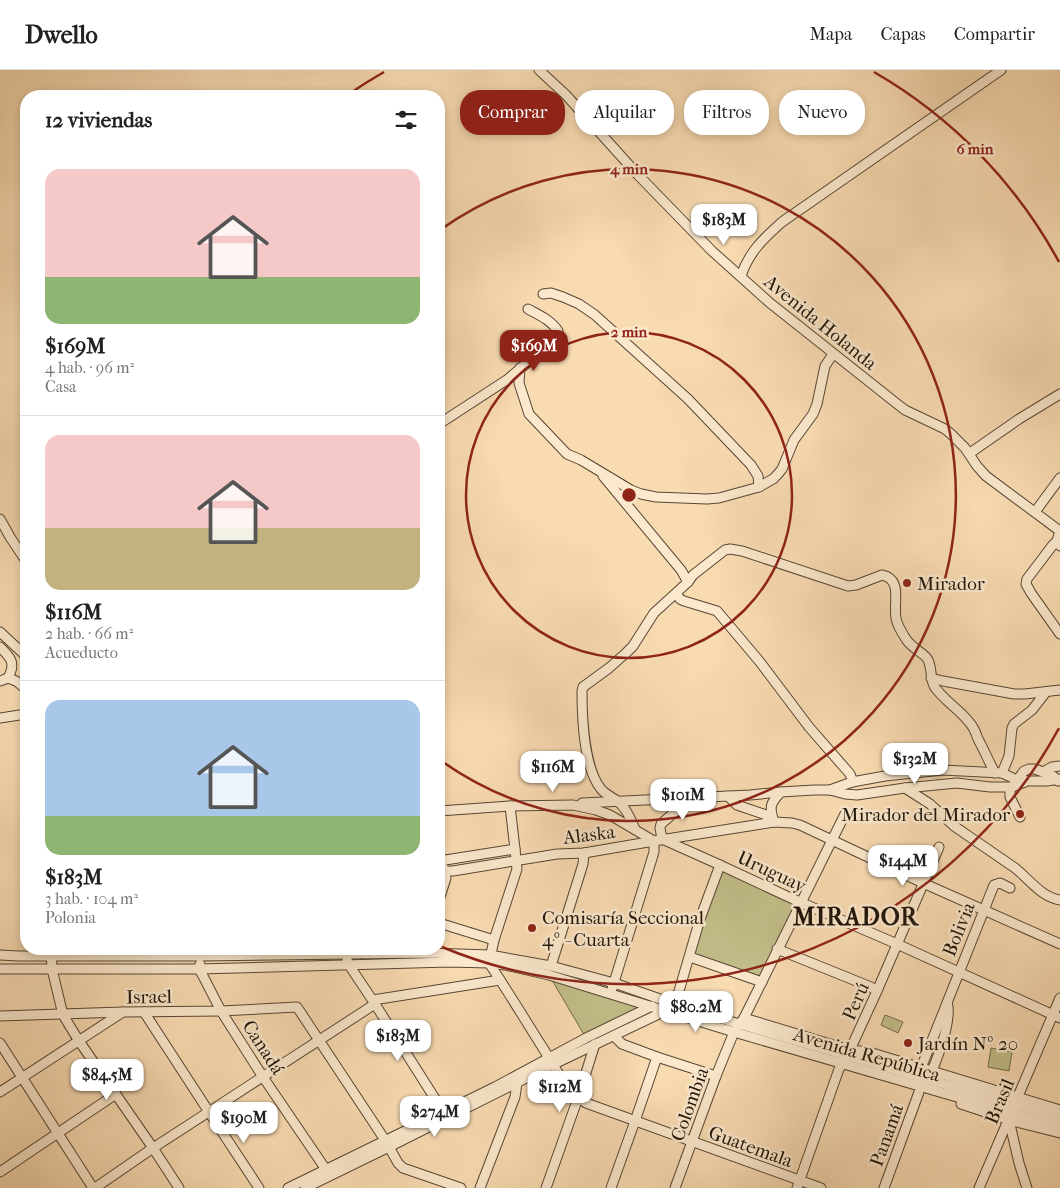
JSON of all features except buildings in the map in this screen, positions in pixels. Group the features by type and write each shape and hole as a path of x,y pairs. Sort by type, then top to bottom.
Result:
{"street":[{"name":"Avenida Holanda","path":"538,70 566,95 638,175 712,251 770,303 905,410 951,434 970,453 982,472 1060,531"},
{"path":"740,276 752,252 782,222 1001,70"},
{"path":"544,294 551,293 563,296 595,315 688,399 747,460 756,471 759,487"},
{"path":"445,420 508,379 553,341 558,331 544,318 528,309"},
{"path":"520,368 519,383 529,414 565,452 641,494 656,497 707,499 719,498 759,487 773,479 782,469 794,440 817,404 825,366 833,354"},
{"path":"970,453 1019,419 1060,394"},
{"path":"598,470 681,570 688,582"},
{"path":"1035,512 1060,478"},
{"path":"0,519 20,551"},
{"path":"1060,531 1059,544 1052,546 1026,584 1060,634"},
{"path":"635,829 626,810 601,789 589,764 582,691 584,687 633,646 651,617 693,575 725,550 730,549 742,551 848,586 856,585 882,575 886,576 896,588 896,618 906,640 928,660 931,678 937,690 972,724 998,773"},
{"path":"676,594 684,601 717,611 760,662 809,727 850,774 853,782"},
{"path":"0,632 20,650"},
{"path":"0,647 11,659 13,666 4,680 16,681 20,684"},
{"path":"931,678 943,682 1014,694 1060,690"},
{"path":"998,773 1010,756 1014,724 1032,710 1046,692"},
{"path":"0,718 20,715"},
{"path":"1043,772 1052,767 1060,766"},
{"path":"1020,817 1010,797 1010,790 1024,771 1034,769 1059,780"},
{"path":"830,790 853,782 885,776 942,770 998,773 1015,783"},
{"path":"445,811 814,790 858,794 958,783 990,787 1028,781 1059,780"},
{"path":"905,788 930,804 954,826 1015,868 1046,895 1060,900"},
{"path":"773,819 770,810 771,805 781,792"},
{"path":"728,796 737,805 773,819 800,825 923,884 1060,944"},
{"path":"611,994 658,840 661,824 691,798"},
{"name":"Uruguay","path":"568,804 610,815 658,840 720,864 1057,1016"},
{"path":"490,959 494,940 516,875 516,849 510,806"},
{"name":"Colombia","path":"676,1188 716,1076 737,1028 802,902 844,814"},
{"name":"Alaska","path":"445,866 453,871 557,854 584,854 773,819"},
{"name":"Perú","path":"798,1184 844,1059 877,991 939,847"},
{"path":"445,862 516,849"},
{"path":"552,966 583,864 584,854"},
{"path":"445,1115 495,1087 550,1061 614,1036 665,1010 673,1003 679,992 700,919 720,864"},
{"name":"Bolivia","path":"921,1068 994,884 1000,883 1010,888"},
{"path":"445,925 494,940"},
{"path":"777,950 877,991"},
{"path":"445,953 552,966 614,983 737,1028 844,1059 869,1052 932,1071 1060,1133"},
{"path":"0,955 25,955"},
{"path":"51,955 52,969 63,1015 178,1188"},
{"path":"150,955 229,955"},
{"path":"346,955 349,964 445,1115"},
{"path":"199,969 200,956"},
{"path":"690,957 762,982"},
{"path":"0,969 199,969 449,962 490,959 505,965 550,975 651,1006 737,1028 844,1059 919,1092 956,1103 1013,1109 1060,1110"},
{"name":"Guatemala","path":"490,959 500,980 550,1061 578,1098 586,1103 798,1184 821,1188"},
{"name":"Canadá","path":"199,969 221,1011 328,1173"},
{"path":"0,1043 94,1188 374,1002 500,980"},
{"name":"Brasil","path":"979,1188 1013,1109 1057,1016 1060,998"},
{"path":"288,1188 328,1173 445,1115 517,1083 586,1038 660,1000"},
{"name":"Bolivia","path":"932,1071 948,1018 947,1002"},
{"name":"Israel","path":"0,1016 221,1011 298,1007 318,1041"},
{"path":"0,1092 123,1012"},
{"path":"144,1012 259,1188"},
{"path":"649,1018 662,1015 737,1028"},
{"path":"614,1036 622,1044 716,1076"},
{"path":"318,1041 398,1163 403,1168 460,1188"},
{"path":"546,1188 595,1044"},
{"path":"610,1188 657,1057"},
{"name":"Avenida República","path":"844,1059 1013,1109 1060,1127"},
{"path":"480,1188 515,1097 517,1083"},
{"name":"Panamá","path":"884,1188 919,1092"},
{"path":"0,1172 116,1094"},
{"path":"1013,1109 1019,1163 1027,1188"},
{"name":"Avenida República","path":"1013,1109 1060,1118"},
{"path":"305,1188 328,1173"}],"shaded area":[{"path":"720,865 801,902 762,982 690,957"},
{"path":"549,975 651,1006 586,1038"},
{"path":"885,1015 903,1022 898,1033 881,1025"},
{"path":"991,1048 1012,1052 1009,1071 988,1067"}],"place":[{"name":"Mirador","path":"907,583"},
{"name":"Mirador del Mirador","path":"1020,814"},
{"name":"Comisaría Seccional 4º - Cuarta","path":"532,928"},
{"name":"Jardín Nº 20","path":"908,1043"}],"district":[{"name":"MIRADOR","path":"856,917"}]}
